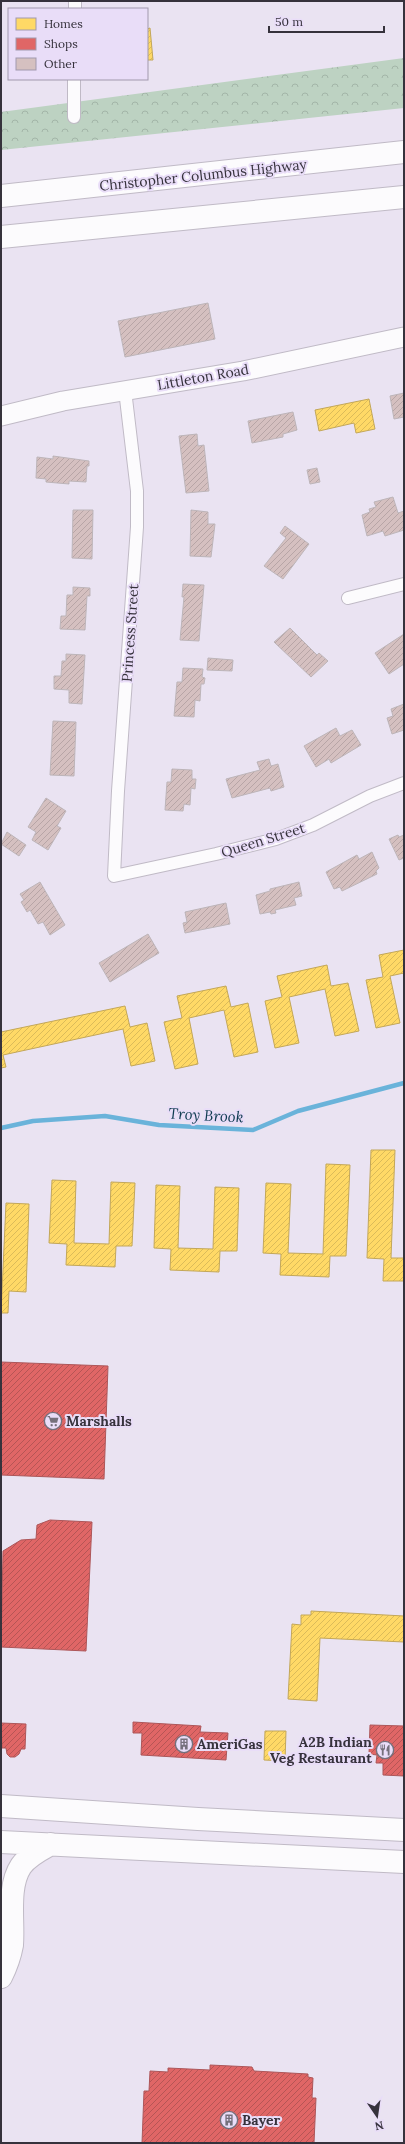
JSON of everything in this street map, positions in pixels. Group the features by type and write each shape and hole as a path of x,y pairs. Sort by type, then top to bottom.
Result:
{"highway":[{"name":"Christopher Columbus Highway","path":"1,196 404,152"},
{"path":"1,237 404,197"},
{"path":"1,1806 198,1819 404,1830"},
{"path":"1,1842 404,1862"},
{"path":"1,1977 12,1946 13,1906 17,1875 22,1866 37,1851 50,1844"}],"main road":[{"name":"Littleton Road","path":"1,416 63,401 243,371 404,336"}],"street":[{"path":"74,80 74,117"},
{"name":"Princess Street","path":"114,876 119,783 138,527 137,491 125,390"},
{"path":"348,598 404,584"},
{"name":"Queen Street","path":"114,876 216,854 276,839 313,825 370,796 404,783"}],"green space":[{"path":"404,58 404,108 1,150 1,112"}],"building: Homes":[{"path":"150,28 153,60 148,60 148,29"},
{"path":"369,399 375,429 356,433 354,423 319,431 315,410"},
{"path":"404,950 404,973 390,976 400,1023 376,1028 366,980 383,977 379,955"},
{"path":"327,965 331,986 348,983 359,1031 335,1036 325,989 289,997 299,1043 275,1048 265,1001 282,997 277,976"},
{"path":"226,986 231,1007 248,1003 258,1052 234,1057 224,1010 189,1018 198,1064 175,1069 164,1022 182,1018 177,996"},
{"path":"125,1006 130,1027 147,1023 155,1061 131,1066 123,1029 3,1055 6,1067 1,1068 1,1032"},
{"path":"371,1150 395,1150 391,1258 404,1258 404,1281 383,1281 384,1259 367,1258"},
{"path":"326,1164 350,1165 346,1256 330,1256 329,1277 280,1275 281,1254 263,1253 266,1183 291,1184 288,1253 323,1254"},
{"path":"52,1180 76,1181 74,1243 109,1244 111,1182 135,1183 132,1246 116,1246 115,1267 66,1265 67,1244 49,1243"},
{"path":"156,1185 180,1186 178,1248 213,1249 215,1187 239,1188 237,1251 220,1251 219,1272 170,1270 171,1249 154,1248"},
{"path":"6,1203 29,1204 26,1292 9,1291 8,1313 1,1313"},
{"path":"311,1611 404,1616 404,1642 320,1638 317,1701 288,1699 292,1624 301,1625 301,1615 311,1615"},
{"path":"265,1731 286,1731 285,1761 264,1760"}],"building: Shops":[{"name":"Marshalls","path":"1,1362 108,1366 104,1479 1,1475"},
{"path":"50,1520 92,1522 86,1651 1,1647 3,1551 21,1540 36,1539 37,1525"},
{"name":"AmeriGas","path":"133,1722 201,1726 200,1732 228,1733 226,1760 141,1755 142,1733 133,1733"},
{"path":"1,1723 26,1724 25,1749 21,1749 19,1754 15,1757 10,1757 7,1754 6,1748 2,1748"},
{"path":"370,1725 404,1726 404,1776 383,1775 383,1763 376,1763 377,1755 369,1754"},
{"name":"Bayer","path":"210,2065 252,2067 254,2071 308,2074 308,2077 313,2078 312,2098 316,2098 314,2143 142,2143 144,2091 149,2091 150,2071 168,2072 168,2068 210,2070"}],"building: Other":[{"path":"208,303 215,339 125,357 118,321"},
{"path":"404,393 404,417 394,419 390,396"},
{"path":"293,412 297,430 283,434 283,437 252,443 248,421"},
{"path":"197,434 198,446 204,445 209,491 186,493 179,436"},
{"path":"53,456 89,461 89,466 87,466 86,482 69,481 69,484 46,482 46,479 36,478 37,457 53,459"},
{"path":"317,468 320,482 310,484 307,470"},
{"path":"393,497 398,513 404,511 404,530 385,536 383,531 367,536 362,515 370,512 369,509 376,507 374,502"},
{"path":"73,510 93,510 92,559 72,558"},
{"path":"191,510 208,512 208,524 215,524 211,557 190,556"},
{"path":"285,526 309,544 283,579 264,566 286,538 280,533"},
{"path":"183,584 204,585 199,641 180,640 184,597 182,597"},
{"path":"73,587 90,588 90,596 87,596 85,630 60,629 61,616 66,616 67,595 73,595"},
{"path":"290,628 317,655 319,653 328,661 311,677 274,642"},
{"path":"404,634 404,664 389,674 375,653"},
{"path":"66,654 85,655 82,704 69,703 69,690 54,689 54,676 61,676 62,661 66,661"},
{"path":"208,658 233,660 232,671 207,670"},
{"path":"183,668 203,669 202,677 205,678 204,684 201,684 200,701 195,700 194,717 174,716 177,682 182,682"},
{"path":"404,704 404,730 392,734 387,718 393,716 391,709"},
{"path":"53,721 76,722 74,776 50,775"},
{"path":"336,728 340,736 352,730 361,745 331,763 329,759 316,767 304,746"},
{"path":"269,759 271,766 278,764 284,787 271,791 270,788 232,798 226,779 260,770 257,762"},
{"path":"172,769 192,770 192,779 196,779 195,789 191,788 190,805 184,804 183,811 165,810 167,782 171,782"},
{"path":"46,798 66,811 57,826 61,828 48,850 32,840 36,832 28,827"},
{"path":"7,832 26,845 19,856 1,844"},
{"path":"398,835 399,837 404,835 404,858 399,860 389,839"},
{"path":"372,852 379,868 376,871 377,874 342,891 340,887 334,889 326,872 357,855 359,859"},
{"path":"40,882 65,925 50,935 43,922 38,924 30,910 27,912 21,902 24,900 20,894"},
{"path":"299,882 302,896 294,898 296,905 275,910 276,913 271,914 270,912 260,914 256,895 270,891 270,889"},
{"path":"226,903 230,924 185,933 183,923 187,922 185,912"},
{"path":"148,934 159,953 110,982 99,963"}],"waterway":[{"name":"Troy Brook","path":"1,1128 33,1121 105,1116 159,1125 253,1130 298,1111 404,1083"}],"place":[{"name":"Marshalls","path":"53,1421"},
{"name":"AmeriGas","path":"184,1744"},
{"name":"A2B Indian Veg Restaurant","path":"385,1750"},
{"name":"Bayer","path":"229,2120"}]}
